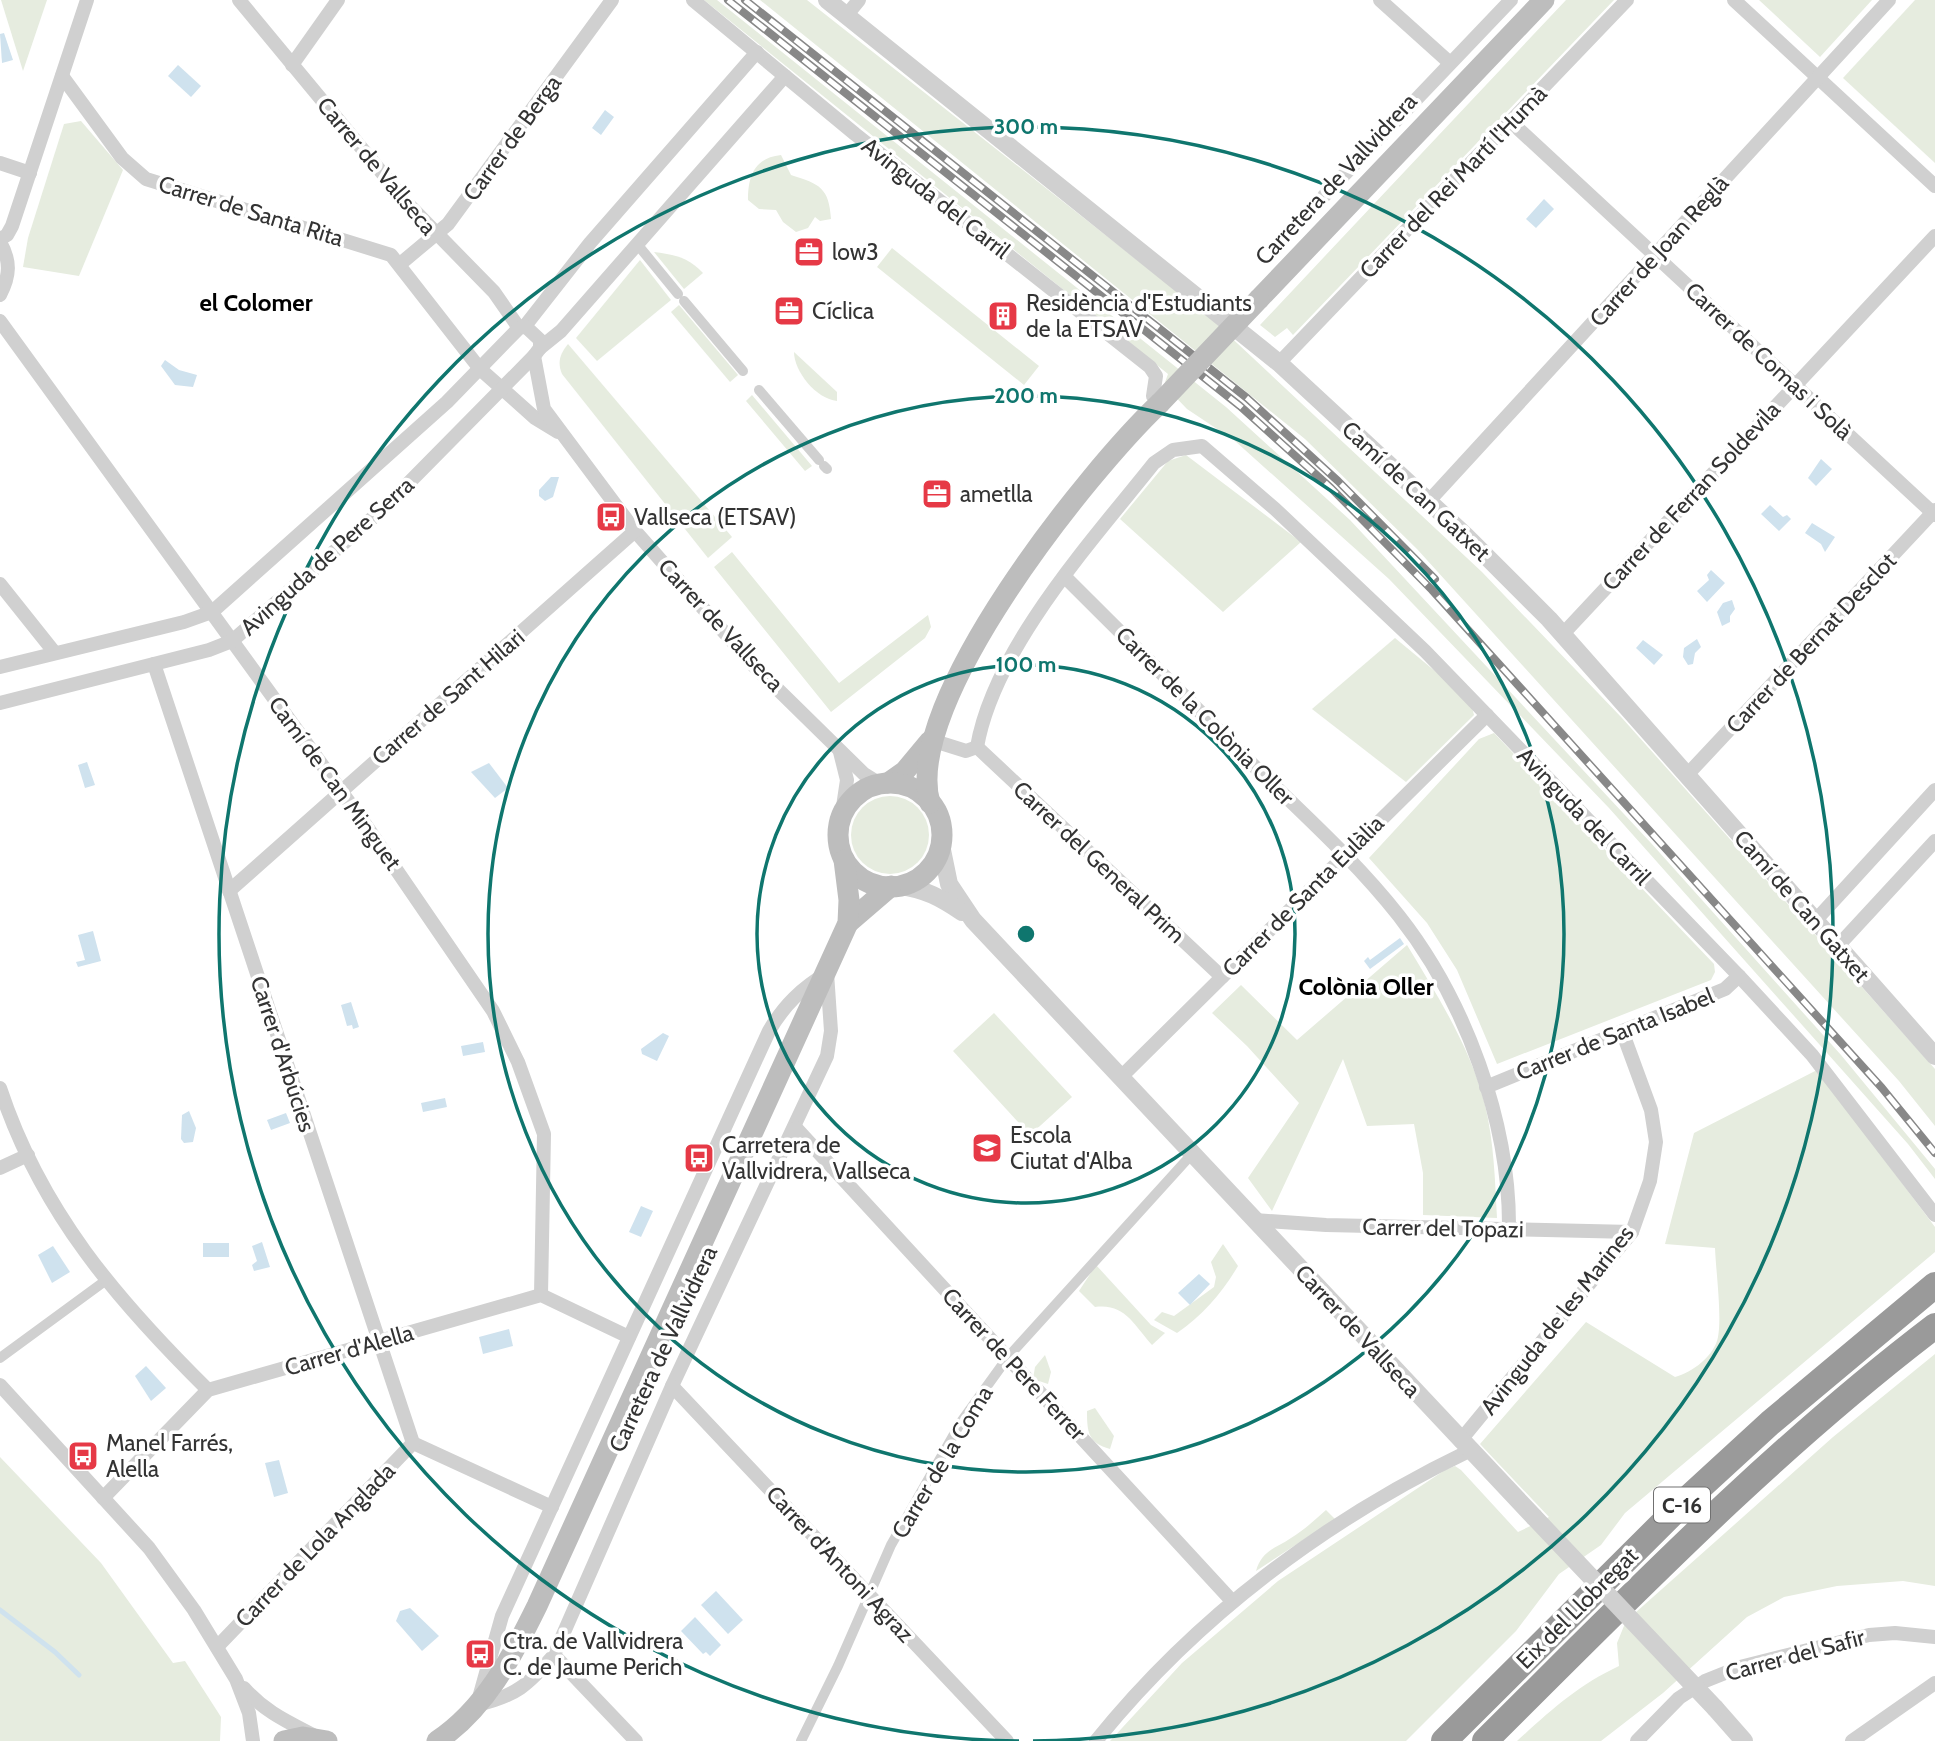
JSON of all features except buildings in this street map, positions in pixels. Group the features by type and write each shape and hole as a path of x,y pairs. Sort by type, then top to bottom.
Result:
{"highway":[{"name":"Eix del Llobregat","path":"1444,1741 1685,1501 1770,1423 1935,1286"},
{"name":"Eix del Llobregat","path":"1485,1741 1685,1542 1792,1442 1865,1379 1935,1326"}],"main road":[{"name":"Carretera de Vallvidrera","path":"884,783 905,771 931,740 985,628 1033,551 1069,504 1160,404 1544,0"},
{"name":"Carretera de Vallvidrera","path":"930,803 927,783 931,740"},
{"path":"884,783 913,788 930,803 938,815 941,845 934,863 919,877 896,886 867,881 844,860 838,839 842,813 858,793 884,783"},
{"name":"Carretera de Vallvidrera","path":"437,1741 477,1705 499,1678 537,1606 848,923 849,901 844,860"},
{"name":"Carretera de Vallvidrera","path":"848,923 896,886"},
{"path":"284,1741 303,1737 323,1740"}],"street":[{"path":"0,295 8,276 9,265 0,241 8,235 12,226 87,0"},
{"name":"Carrer de Vallseca","path":"239,0 436,235 494,292 522,327 540,340 537,352 544,409 558,432 635,531 754,666 864,774 884,783"},
{"path":"292,65 338,0"},
{"name":"Carrer de Berga","path":"400,264 436,235 461,207 611,0"},
{"name":"Avinguda del Carril","path":"693,0 1150,368 1156,376 1153,396 1160,404"},
{"name":"Camí de Can Gatxet","path":"827,0 1279,363 1428,502 1562,635 1935,1056"},
{"path":"845,16 859,0"},
{"path":"1380,0 1450,63"},
{"path":"1324,196 1511,0"},
{"name":"Carrer del Rei Martí l'Humà","path":"1279,363 1627,0"},
{"path":"1734,0 1935,187"},
{"name":"Carrer de Joan Reglà","path":"1428,502 1889,0"},
{"path":"522,327 590,243 757,52"},
{"name":"Carrer de Santa Rita","path":"62,76 122,158 146,179 375,248 400,264"},
{"path":"537,352 561,331 785,76"},
{"name":"Carrer de Comas i Solà","path":"1510,121 1934,513"},
{"path":"0,163 30,173"},
{"name":"Carrer de Ferran Soldevila","path":"1562,635 1935,236"},
{"path":"637,244 743,371"},
{"name":"Carrer de Vallseca","path":"400,264 480,369 535,418 558,432"},
{"name":"Camí de Can Minguet","path":"0,321 341,791 493,1011 518,1062 544,1134 541,1295"},
{"name":"Avinguda de Pere Serra","path":"0,667 184,622 212,611 361,481 522,327"},
{"name":"Avinguda de Pere Serra","path":"0,703 232,641 385,507 537,352"},
{"path":"759,390 824,465"},
{"name":"Avinguda del Carril","path":"1065,577 1154,463 1173,450 1202,446 1275,509 1425,651 1739,976 1812,1055 1935,1215"},
{"name":"Carrer de Bernat Desclot","path":"1687,775 1934,513"},
{"name":"Carrer de Sant Hilari","path":"229,891 635,531"},
{"path":"931,740 966,751 977,747 980,729 1001,675 1065,577"},
{"name":"Carrer de la Colònia Oller","path":"1065,577 1345,856"},
{"path":"0,584 55,653"},
{"name":"Carrer d'Arbúcies","path":"154,664 413,1443"},
{"name":"Carrer de Santa Eulàlia","path":"1120,1078 1487,715"},
{"name":"Carrer del General Prim","path":"977,747 1222,977"},
{"path":"838,748 847,780 842,813"},
{"path":"1815,921 1935,790"},
{"path":"941,845 949,884 974,920"},
{"path":"1837,947 1934,845"},
{"path":"1345,856 1399,916 1453,1006 1498,1124 1509,1188 1509,1229"},
{"path":"896,886 921,889 938,896 974,920"},
{"name":"Carrer de Vallseca","path":"974,920 1744,1741"},
{"name":"Carretera de Vallvidrera","path":"827,972 831,1031 827,1056 796,1128 672,1386 554,1655 523,1689 503,1699 477,1705 502,1616 769,1031 781,1010 807,985 827,972"},
{"name":"Carrer de Santa Isabel","path":"1486,1087 1725,989 1739,976"},
{"name":"Avinguda de les Marines","path":"1096,1741 1144,1685 1232,1601 1330,1529 1465,1446 1632,1233 1650,1181 1656,1142 1651,1110 1622,1031"},
{"path":"0,1088 12,1124 28,1155 72,1233 104,1280 141,1323 208,1390"},
{"name":"Carrer de Pere Ferrer","path":"796,1128 1232,1601"},
{"name":"Carrer de la Coma","path":"801,1741 870,1596 891,1545 955,1433 1007,1357 1192,1154"},
{"path":"0,1168 28,1155"},
{"name":"Carrer del Topazi","path":"1254,1220 1632,1233"},
{"path":"0,1358 104,1280"},
{"path":"541,1295 629,1337"},
{"name":"Carrer d'Alella","path":"103,1498 208,1390 541,1295"},
{"path":"0,1385 149,1548 194,1609 236,1679 258,1704 278,1719 323,1740"},
{"name":"Carrer d'Antoni Agraz","path":"672,1386 1007,1741"},
{"path":"413,1443 552,1507"},
{"name":"Carrer de Lola Anglada","path":"216,1647 413,1443"},
{"name":"Carrer del Safir","path":"1637,1741 1679,1698 1705,1681 1740,1667 1869,1635 1895,1633 1935,1637"},
{"path":"554,1655 636,1741"},
{"path":"236,1679 249,1713 253,1741"},
{"path":"1852,1741 1935,1683"}],"shaded area":[{"path":"1,0 47,0 23,71"},
{"path":"704,0 717,0 1226,407 1350,520 1651,843 1841,1055 1935,1169 1935,1179 1908,1144 1609,808 1389,579 1235,441 1187,409 1164,385 1168,374"},
{"path":"760,0 807,0 1207,315 1482,572 1622,718 1935,1069 1935,1126 1899,1081 1417,549 1305,439"},
{"path":"1566,0 1614,0 1293,335 1287,328 1275,337 1260,325"},
{"path":"1759,0 1872,0 1820,57"},
{"path":"1915,0 1935,0 1935,163 1843,78"},
{"path":"81,121 123,170 79,276 23,267 28,238 64,124"},
{"path":"781,155 791,175 809,181 825,194 831,219 820,221 815,217 808,228 796,232 783,222 776,210 759,209 748,200 749,183 754,170 764,160"},
{"path":"892,248 1039,366 1024,385 877,267"},
{"path":"654,252 681,258 703,273 684,289"},
{"path":"640,260 671,300 597,361 576,338"},
{"path":"679,305 738,375 730,382 671,312"},
{"path":"568,344 732,537 708,558 562,374 560,358"},
{"path":"794,352 837,392 837,401 814,390 802,375"},
{"path":"752,395 812,466 805,471 746,401"},
{"path":"1186,455 1301,542 1223,612 1120,519 1168,461"},
{"path":"732,552 839,683 928,615 931,627 925,638 831,712 714,567"},
{"path":"1395,638 1470,700 1474,715 1406,782 1312,709"},
{"path":"1494,733 1714,964 1715,972 1711,980 1497,1064 1457,970 1427,923 1369,858 1479,739"},
{"path":"890,796 905,799 918,807 926,820 929,835 926,850 918,863 905,871 890,874 875,871 862,863 854,850 851,835 854,820 862,807 875,799"},
{"path":"1407,945 1452,1022 1479,1084 1494,1161 1497,1218 1423,1215 1423,1173 1414,1124 1367,1126 1343,1059 1272,1211 1248,1178 1299,1103 1247,1046 1212,1013 1241,985 1297,1040"},
{"path":"994,1013 1072,1097 1030,1135 953,1051"},
{"path":"1817,1070 1935,1227 1935,1252 1625,1513 1601,1545 1559,1574 1516,1631 1406,1741 1110,1741 1182,1663 1278,1581 1445,1470 1455,1466 1461,1470 1518,1532 1549,1517 1480,1444 1586,1322 1675,1377 1708,1357 1716,1344 1719,1328 1715,1248 1665,1244 1694,1133"},
{"path":"1223,1244 1238,1266 1211,1303 1177,1333 1154,1320 1162,1312 1174,1316 1214,1287 1216,1277 1211,1262"},
{"path":"1096,1265 1151,1325 1165,1333 1152,1345 1128,1317 1114,1308 1095,1307 1079,1291"},
{"path":"1935,1354 1935,1586 1903,1581 1837,1586 1784,1597 1747,1617 1663,1693 1601,1741 1517,1741 1577,1690 1619,1666 1617,1643 1626,1621 1833,1437"},
{"path":"1045,1355 1051,1372 1048,1384 1033,1379 1035,1367"},
{"path":"1095,1408 1114,1436 1110,1449 1103,1447 1090,1436 1087,1411"},
{"path":"0,1457 101,1563 173,1663 185,1661 221,1717 220,1741 0,1741"},
{"path":"1326,1510 1335,1519 1256,1571 1265,1554 1300,1532"}],"water":[{"path":"4,33 13,60 2,63 0,34"},
{"path":"178,65 201,86 191,97 168,76"},
{"path":"605,110 614,117 601,135 592,128"},
{"path":"1544,199 1554,209 1536,228 1526,219"},
{"path":"165,360 179,370 197,375 193,387 175,385 161,366"},
{"path":"1821,459 1832,469 1816,486 1808,478"},
{"path":"551,477 559,477 553,497 545,501 539,496 539,490"},
{"path":"1770,505 1783,517 1787,515 1791,519 1779,531 1761,514"},
{"path":"1812,523 1835,537 1825,552 1821,544 1805,533"},
{"path":"1711,570 1725,583 1707,602 1697,591 1709,580 1707,575"},
{"path":"1732,600 1735,609 1730,616 1730,622 1722,626 1717,612 1723,603"},
{"path":"1697,639 1701,647 1695,653 1693,664 1688,665 1683,657 1684,648"},
{"path":"1643,640 1663,655 1654,665 1636,648"},
{"path":"87,762 95,785 85,788 78,765"},
{"path":"489,763 508,788 495,798 471,772"},
{"path":"93,931 101,961 78,967 76,962 85,960 78,935"},
{"path":"1400,938 1404,944 1370,969 1364,961 1368,957 1370,960"},
{"path":"351,1002 359,1027 353,1029 352,1025 347,1026 341,1005"},
{"path":"663,1033 669,1036 657,1061 642,1054 641,1049"},
{"path":"483,1042 485,1052 463,1056 461,1046"},
{"path":"445,1098 447,1107 423,1112 421,1103"},
{"path":"189,1111 196,1128 193,1142 184,1143 181,1139 182,1115"},
{"path":"286,1113 290,1123 271,1130 267,1120"},
{"path":"641,1206 653,1211 641,1237 629,1232"},
{"path":"262,1242 270,1267 254,1271 252,1265 257,1261 252,1246"},
{"path":"203,1243 229,1243 229,1257 203,1257"},
{"path":"53,1246 70,1272 52,1283 38,1255"},
{"path":"1199,1274 1210,1284 1190,1305 1178,1293"},
{"path":"509,1329 513,1346 483,1354 479,1337"},
{"path":"146,1366 166,1388 151,1401 135,1376"},
{"path":"279,1460 288,1493 274,1497 265,1463"},
{"path":"716,1591 743,1620 728,1634 701,1605"},
{"path":"410,1608 439,1636 422,1651 396,1621 400,1611"},
{"path":"695,1617 721,1645 710,1656 706,1652 703,1654 681,1631"}],"waterway":[{"path":"0,1610 55,1652 79,1675"}],"railway":[{"path":"728,0 1240,406 1331,488 1432,590 1882,1088 1935,1153"},
{"path":"745,0 1247,398 1338,481 1435,579"}],"place":[{"name":"low3","path":"809,252"},
{"name":"Cíclica","path":"789,311"},
{"name":"Residència d'Estudiants de la ETSAV","path":"1003,316"},
{"name":"ametlla","path":"937,494"},
{"name":"Vallseca (ETSAV)","path":"611,517"},
{"name":"Escola Ciutat d'Alba","path":"987,1148"},
{"name":"Carretera de Vallvidrera, Vallseca","path":"699,1158"},
{"name":"Manel Farrés, Alella","path":"83,1456"},
{"name":"Ctra. de Vallvidrera C. de Jaume Perich","path":"480,1654"}],"district":[{"name":"el Colomer","path":"256,302"},
{"name":"Colònia Oller","path":"1366,986"}]}
